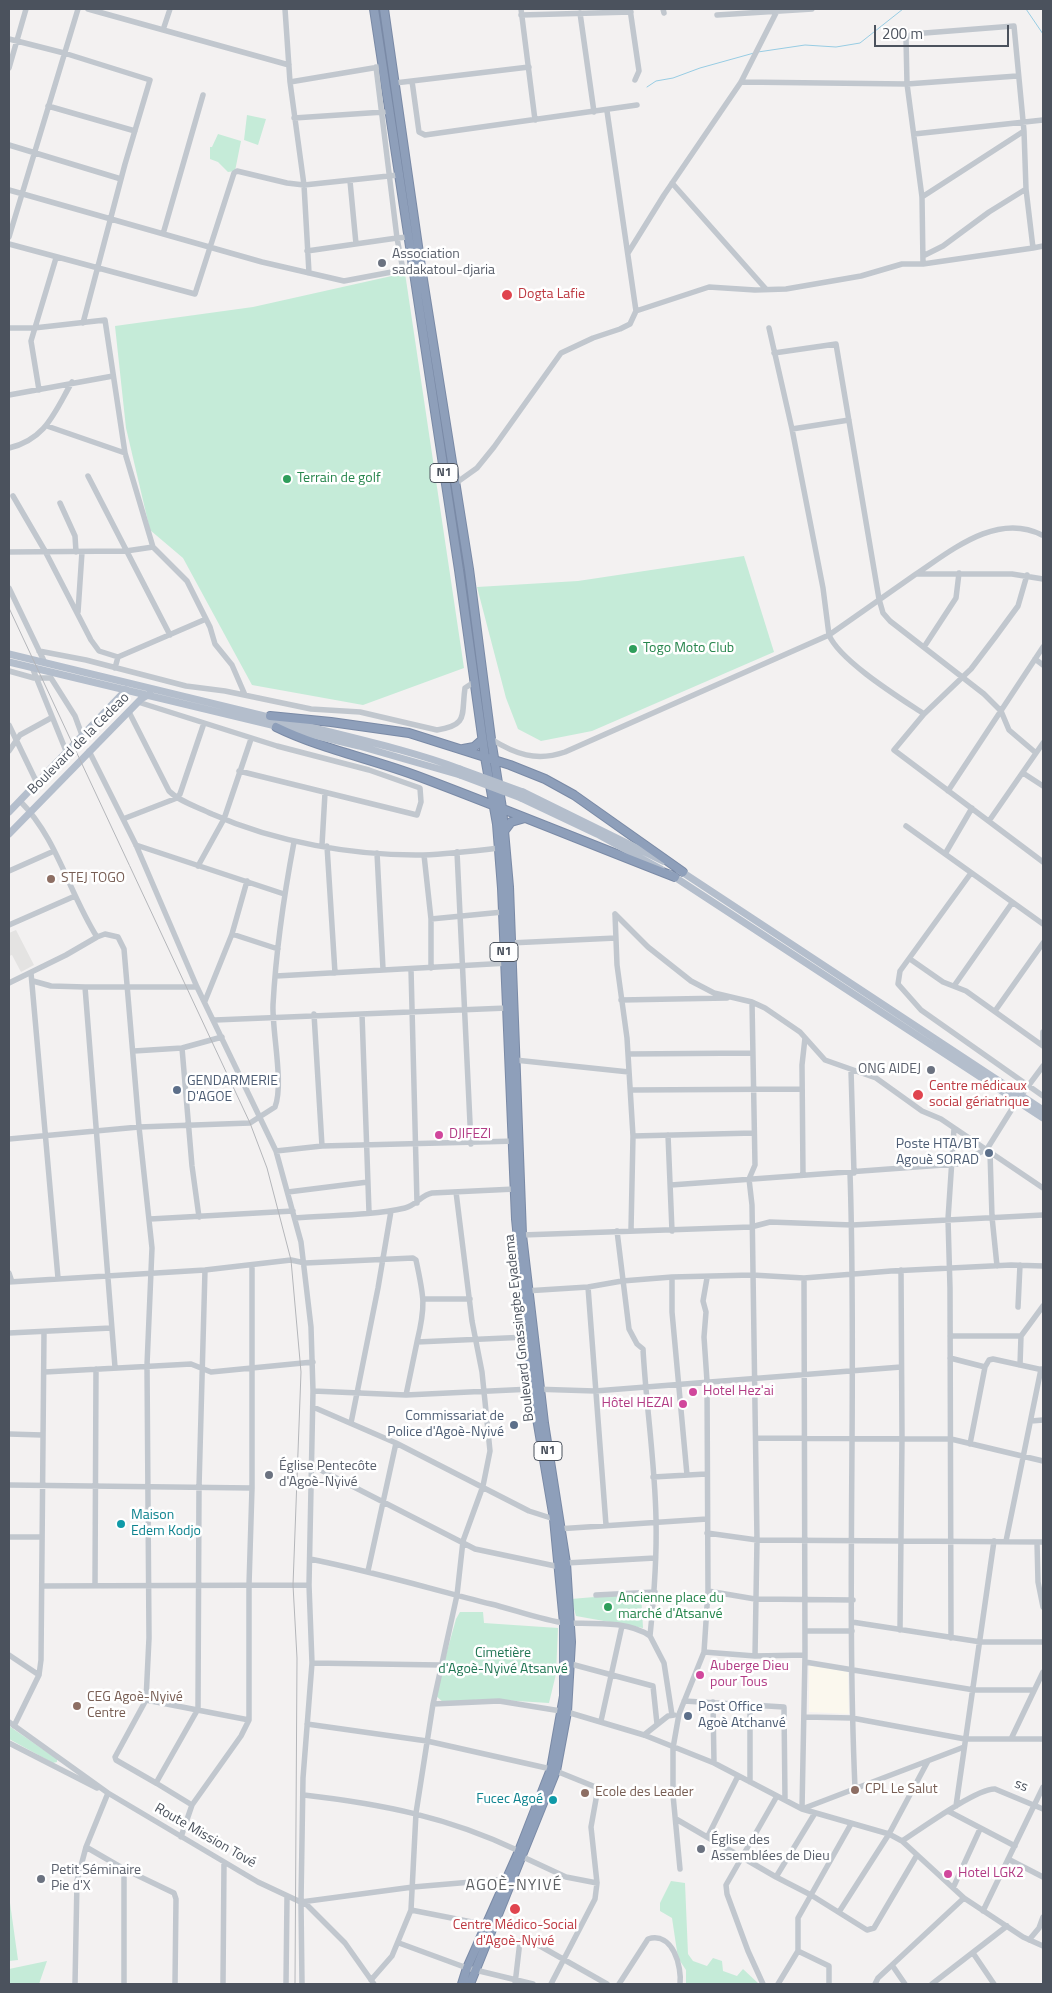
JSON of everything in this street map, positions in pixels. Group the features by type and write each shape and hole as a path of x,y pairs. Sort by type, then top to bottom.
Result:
{"highway":[{"name":"N1","path":"374,9 385,112 408,236 417,268 456,483"},
{"name":"N1","path":"384,9 393,64 417,268 474,682"},
{"path":"379,66 393,64"},
{"name":"Boulevard Gnassingbe Eyadema","path":"456,483 488,711 484,757 499,848 515,1060 515,1189 536,1390 554,1519 558,1529"},
{"name":"Boulevard Gnassingbe Eyadema","path":"462,1984 471,1969 521,1854 553,1770 571,1664 563,1565 528,1337 507,1008 510,944 505,830 495,760 478,712 474,682"},
{"path":"270,716 399,732 495,760 537,776 574,795 683,872"},
{"path":"276,727 292,735 383,764 493,804 675,877"},
{"path":"461,749 474,747 487,739"},
{"path":"505,830 507,825 516,819 527,818"},
{"name":"Boulevard Gnassingbe Eyadema","path":"564,1712 567,1622"},
{"name":"Boulevard Gnassingbe Eyadema","path":"470,1984 471,1969 487,1925 507,1879 521,1854"}],"main road":[{"path":"9,653 160,692 270,716 401,750 582,819 683,872 1020,1098 1043,1118"},
{"path":"9,662 460,772"},
{"path":"126,690 144,687"},
{"name":"Boulevard de la Cedeao","path":"9,812 126,690"},
{"path":"146,695 160,692"},
{"name":"Boulevard de la Cedeao","path":"9,834 146,695"},
{"path":"82,735 89,751"},
{"path":"66,751 73,767"},
{"path":"522,795 675,877 1020,1098 1043,1110"}],"street":[{"path":"9,68 26,9"},
{"path":"9,236 78,9"},
{"path":"88,9 289,64"},
{"path":"163,30 170,9"},
{"path":"284,9 294,118 304,185 309,273"},
{"path":"717,16 778,10 812,9"},
{"path":"535,120 521,12 580,13 630,10 639,71 635,80"},
{"path":"628,253 672,183 741,82 778,10"},
{"path":"580,13 594,112"},
{"path":"923,264 922,197 907,84 905,45 906,38 912,34 1014,26 1017,76 1024,131 1026,189 1033,248"},
{"path":"9,39 64,53 150,80 82,322"},
{"path":"290,82 379,66"},
{"path":"395,83 529,67"},
{"path":"741,82 907,84 1017,76"},
{"path":"412,81 419,132 424,135 607,111 638,105"},
{"path":"163,234 203,95"},
{"path":"48,106 135,131"},
{"path":"456,483 476,468 494,447 561,353 592,338 630,324 636,311 607,111"},
{"path":"294,118 385,112 388,177 403,270"},
{"path":"914,134 1043,120"},
{"path":"922,197 1024,131"},
{"path":"9,145 121,179"},
{"path":"9,244 195,294 235,172 241,170 279,182 304,185 398,175"},
{"path":"350,181 356,244"},
{"path":"672,183 765,288"},
{"path":"923,256 943,246 988,212 1026,189"},
{"path":"9,190 110,220 309,273 346,281 417,268"},
{"path":"308,251 408,236"},
{"path":"636,311 709,287 755,290 765,288 786,289 861,276 902,264 923,264 1043,246"},
{"path":"39,390 32,352 34,328 56,258"},
{"path":"9,328 34,328 105,320 125,452 153,547 187,581 206,619 215,644 232,665 245,695"},
{"path":"769,328 792,430 823,588 829,635 832,642 858,666 924,714"},
{"path":"774,353 836,344 879,599 883,613 890,622 924,646 984,694 1001,711 1003,720 1009,730 1036,754"},
{"path":"9,395 113,376"},
{"path":"9,448 34,438 47,426 72,382"},
{"path":"792,430 849,420"},
{"path":"47,426 125,452"},
{"path":"88,476 170,635"},
{"path":"13,496 45,551 91,640 100,651 118,657 206,619"},
{"path":"60,503 75,536 79,552 78,612"},
{"path":"487,739 509,750 530,757 553,756 829,635 964,542 995,530 1021,528 1042,535"},
{"path":"9,552 126,551 153,547"},
{"path":"916,574 1027,576 1043,579"},
{"path":"924,646 956,598 959,574"},
{"path":"1027,576 1018,606 962,677 924,714 894,750 1043,862"},
{"path":"9,588 45,662"},
{"path":"948,791 1043,647"},
{"path":"39,651 186,686 245,695 311,709 360,712 438,730 460,723 463,716 465,688 474,682"},
{"path":"115,668 118,657"},
{"path":"1035,658 1043,665"},
{"path":"32,668 34,678 66,751"},
{"path":"9,671 34,678 52,678 75,716 82,735"},
{"path":"138,702 251,739 396,779 420,788 421,802 417,815 239,771"},
{"path":"129,712 169,791 177,798 224,819 294,842 377,853 424,854 499,848"},
{"path":"9,751 16,738 51,718"},
{"path":"123,819 177,798 183,790 204,723"},
{"path":"9,725 37,783"},
{"path":"198,866 224,819 251,739"},
{"path":"989,821 1043,743"},
{"path":"89,751 136,845 197,987 276,1151 295,1218 305,1263 313,1362 310,1559 312,1663 304,1795 301,1902 302,1984"},
{"path":"1023,773 1043,786"},
{"path":"325,793 324,845 335,973"},
{"path":"20,801 30,812 54,851 75,896 97,936"},
{"path":"945,854 972,808"},
{"path":"906,826 1043,924"},
{"path":"9,1139 139,1127 250,1123 273,1109 277,1104 277,1068 273,1016 278,949 284,894 294,842"},
{"path":"136,845 284,894"},
{"path":"9,871 54,851"},
{"path":"457,852 462,916 471,1144"},
{"path":"377,853 382,969"},
{"path":"424,854 431,919 431,968"},
{"path":"971,873 897,980 906,996 921,1010 1043,1096"},
{"path":"205,1001 232,934 247,881"},
{"path":"9,926 75,896"},
{"path":"954,986 1012,903"},
{"path":"431,919 503,912"},
{"path":"631,1230 633,1136 628,1054 621,1000 615,914 648,947 691,981 714,993 752,1002 780,1018 805,1038 825,1060 876,1078 922,1111 942,1119 954,1129 989,1151 1007,1166 1043,1188"},
{"path":"9,983 66,955 97,936 111,934 122,941 134,1051 139,1127 150,1219 152,1273 147,1365 149,1585 146,1700 115,1757 116,1760 192,1805"},
{"path":"232,934 278,949"},
{"path":"510,944 616,938"},
{"path":"995,1011 1043,943"},
{"path":"910,959 937,978 966,991 1043,1046"},
{"path":"276,976 508,963"},
{"path":"411,969 417,1203"},
{"path":"31,973 58,1278"},
{"path":"33,980 51,986 197,987"},
{"path":"85,987 114,1368"},
{"path":"621,1000 736,998"},
{"path":"752,1002 755,1166 749,1179 752,1205 756,1438 754,1656"},
{"path":"214,1020 314,1014 507,1008"},
{"path":"314,1014 322,1146"},
{"path":"362,1014 369,1212"},
{"path":"1043,1032 1043,1046"},
{"path":"134,1051 182,1048 222,1037"},
{"path":"803,1174 802,1088 805,1038"},
{"path":"182,1048 188,1126 199,1217"},
{"path":"628,1054 753,1053"},
{"path":"515,1060 629,1072"},
{"path":"671,1185 803,1174 852,1173 950,1166 963,1162 989,1151 1020,1098 1043,1066"},
{"path":"852,1070 854,1438 851,1671 855,1788"},
{"path":"630,1090 802,1088"},
{"path":"951,1638 948,1219 950,1166 954,1129"},
{"path":"633,1136 754,1133"},
{"path":"668,1135 672,1231"},
{"path":"276,1151 322,1146 471,1144 516,1141"},
{"path":"989,1151 992,1217 997,1266"},
{"path":"991,1167 1007,1166"},
{"path":"288,1192 368,1182"},
{"path":"295,1218 391,1211 417,1203 427,1194 515,1189"},
{"path":"373,1982 392,1956 411,1910 416,1813 433,1704 440,1665 457,1595 463,1542 483,1486 490,1441 456,1192"},
{"path":"150,1219 293,1211"},
{"path":"351,1423 391,1211"},
{"path":"522,1235 751,1227 770,1222 852,1225 1043,1215"},
{"path":"617,1231 629,1329 637,1344 643,1348 644,1388 656,1521 654,1592 650,1636 664,1663 675,1714 673,1748 680,1869"},
{"path":"9,1273 10,1282 205,1270 291,1260 305,1263 414,1258 424,1299 406,1395"},
{"path":"181,1837 192,1805 241,1736 249,1720 252,1265"},
{"path":"526,1290 588,1287 622,1281 672,1277 707,1278 752,1275 804,1278 901,1270 1020,1265 1043,1266"},
{"path":"1018,1307 1020,1265"},
{"path":"156,1783 198,1709 199,1487 205,1270"},
{"path":"900,1630 901,1270"},
{"path":"672,1277 672,1312 688,1475"},
{"path":"644,1735 657,1724 675,1714 684,1700 704,1652 708,1591 707,1381 704,1337 706,1312 703,1300 707,1278"},
{"path":"802,1809 805,1717 804,1278"},
{"path":"588,1287 606,1525"},
{"path":"424,1299 470,1299"},
{"path":"1020,1365 1022,1336 1043,1306"},
{"path":"9,1333 111,1328"},
{"path":"12,1724 39,1675 42,1586 44,1332"},
{"path":"950,1336 1022,1336"},
{"path":"417,1342 528,1337"},
{"path":"950,1358 985,1367"},
{"path":"970,1444 988,1360 993,1359 1042,1370 1006,1542"},
{"path":"45,1372 191,1364 211,1372 313,1362"},
{"path":"313,1391 406,1395 483,1391 595,1391 901,1367"},
{"path":"96,1369 96,1586"},
{"path":"313,1407 396,1443 529,1511 554,1519"},
{"path":"1031,1421 1043,1420"},
{"path":"9,1434 42,1435"},
{"path":"756,1438 951,1439 1043,1461"},
{"path":"368,1571 396,1443"},
{"path":"311,1465 482,1551 563,1565 655,1558"},
{"path":"653,1476 706,1474"},
{"path":"9,1485 252,1488"},
{"path":"558,1529 707,1518"},
{"path":"707,1533 756,1540 1040,1542 1038,1582 1043,1607"},
{"path":"9,1537 41,1537"},
{"path":"902,1842 956,1806 994,1541"},
{"path":"310,1559 368,1571 413,1585 567,1622 622,1626 650,1636"},
{"path":"42,1586 310,1586"},
{"path":"708,1591 755,1599 853,1600"},
{"path":"596,1595 654,1592"},
{"path":"852,1622 981,1642 1043,1642"},
{"path":"601,1721 622,1626"},
{"path":"805,1631 852,1631"},
{"path":"704,1652 754,1656 805,1655"},
{"path":"9,1656 39,1675"},
{"path":"805,1662 974,1690 1034,1690"},
{"path":"312,1663 440,1665"},
{"path":"571,1664 652,1686 657,1724"},
{"path":"1011,1739 1043,1672"},
{"path":"146,1700 249,1720"},
{"path":"433,1704 492,1700 564,1712 601,1721 644,1735 714,1763 802,1809 889,1834 902,1842 964,1898 1029,1940 1043,1946"},
{"path":"684,1700 784,1707 785,1800"},
{"path":"713,1702 714,1763"},
{"path":"750,1706 750,1782"},
{"path":"805,1717 852,1718 965,1739 1043,1739"},
{"name":"Route Mission Tové","path":"12,1724 67,1762 108,1794 224,1862 313,1910 340,1938 373,1982"},
{"path":"307,1724 427,1741 553,1770 598,1788 591,1827 597,1883 594,1903 563,1959 552,1984"},
{"path":"9,1743 61,1772 108,1794 86,1847 77,1885 75,1984"},
{"path":"802,1809 964,1747"},
{"path":"839,1912 889,1834 928,1761"},
{"path":"61,1772 67,1762"},
{"path":"708,1836 738,1776"},
{"path":"983,1911 1043,1787"},
{"name":"ss","path":"956,1806 988,1789 995,1789 1034,1804 1043,1810"},
{"path":"304,1795 383,1805 416,1813 485,1834 566,1877 597,1883"},
{"path":"763,1984 748,1952 726,1890 726,1885 777,1796"},
{"path":"948,1811 1015,1846"},
{"path":"776,1877 815,1813"},
{"path":"676,1819 708,1836 742,1858 811,1895 867,1930 874,1928 917,1855"},
{"path":"778,1984 798,1951 797,1921 851,1824"},
{"path":"953,1888 980,1829"},
{"path":"86,1847 176,1896 175,1984"},
{"path":"1008,1859 1043,1877"},
{"path":"223,1984 224,1862"},
{"path":"124,1869 124,1984"},
{"path":"301,1902 413,1887 507,1879"},
{"path":"286,1984 288,1897"},
{"path":"875,1984 878,1978 964,1898"},
{"path":"411,1910 487,1925"},
{"path":"1029,1940 1039,1928 1043,1917"},
{"path":"932,1984 1007,1926"},
{"path":"619,1984 648,1939 652,1938 662,1940 673,1948 681,1975 680,1984"},
{"path":"515,1982 520,1941 523,1939 533,1942 608,1984"},
{"path":"399,1942 471,1969 515,1982 533,1984"},
{"path":"798,1951 829,1966 829,1984"},
{"path":"973,1953 994,1984"},
{"path":"892,1965 906,1984"}],"shaded area":[{"path":"16,930 34,965 21,972 12,955 9,956 9,933"},
{"path":"809,1665 848,1672 849,1714 809,1712"}],"green space":[{"path":"247,115 266,119 258,145 244,140"},
{"path":"218,134 241,141 235,171 228,172 218,162 210,159 210,147 212,147"},
{"name":"Terrain de golf","path":"405,273 464,668 363,705 252,685 183,558 150,530 126,428 115,326 253,307"},
{"name":"Togo Moto Club","path":"744,556 774,652 592,731 541,741 518,729 506,698 477,587 578,581"},
{"name":"Ancienne place du marché d'Atsanvé","path":"641,1593 643,1628 576,1616 571,1599"},
{"name":"Cimetière d'Agoè-Nyivé Atsanvé","path":"460,1612 483,1612 484,1623 558,1628 556,1674 549,1703 484,1699 444,1703 435,1695 456,1619"},
{"path":"9,1726 57,1759 57,1762 53,1763 9,1739"},
{"path":"671,1881 685,1883 688,1954 693,1961 707,1966 713,1958 722,1961 723,1971 737,1976 743,1969 759,1984 686,1984 686,1970 678,1958 672,1918 660,1911 660,1903"},
{"path":"9,1896 18,1960 9,1961"},
{"path":"47,1961 39,1984 9,1984 9,1969"}],"waterway":[{"path":"758,52 805,45 836,47 860,43 903,9"},
{"path":"1026,9 1043,34"},
{"path":"647,87 656,81 673,78 700,68 754,53"}],"railway":[{"path":"9,608 250,1123 267,1168 291,1260 301,1372 293,1585 297,1658 295,1984"}],"place":[{"name":"Association sadakatoul-djaria","path":"382,263"},
{"name":"Dogta Lafie","path":"507,295"},
{"name":"Terrain de golf","path":"287,479"},
{"name":"Togo Moto Club","path":"633,649"},
{"name":"STEJ TOGO","path":"51,879"},
{"name":"ONG AIDEJ","path":"931,1070"},
{"name":"GENDARMERIE D'AGOE","path":"177,1090"},
{"name":"Centre médicaux social gériatrique","path":"918,1095"},
{"name":"DJIFEZI","path":"439,1135"},
{"name":"Poste HTA/BT Agouè SORAD","path":"989,1153"},
{"name":"Hotel Hez'ai","path":"693,1392"},
{"name":"Hôtel HEZAI","path":"683,1404"},
{"name":"Commissariat de Police d'Agoè-Nyivé","path":"514,1425"},
{"name":"Église Pentecôte d'Agoè-Nyivé","path":"269,1475"},
{"name":"Maison Edem Kodjo","path":"121,1524"},
{"name":"Ancienne place du marché d'Atsanvé","path":"608,1607"},
{"name":"Auberge Dieu pour Tous","path":"700,1675"},
{"name":"CEG Agoè-Nyivé Centre","path":"77,1706"},
{"name":"Post Office Agoè Atchanvé","path":"688,1716"},
{"name":"CPL Le Salut","path":"855,1790"},
{"name":"Ecole des Leader","path":"585,1793"},
{"name":"Fucec Agoé","path":"553,1800"},
{"name":"Église des Assemblées de Dieu","path":"701,1849"},
{"name":"Hotel LGK2","path":"948,1874"},
{"name":"Petit Séminaire Pie d'X","path":"41,1879"},
{"name":"Centre Médico-Social d'Agoè-Nyivé","path":"515,1909"}],"district":[{"name":"AGOÈ-NYIVÉ","path":"514,1886"}]}
